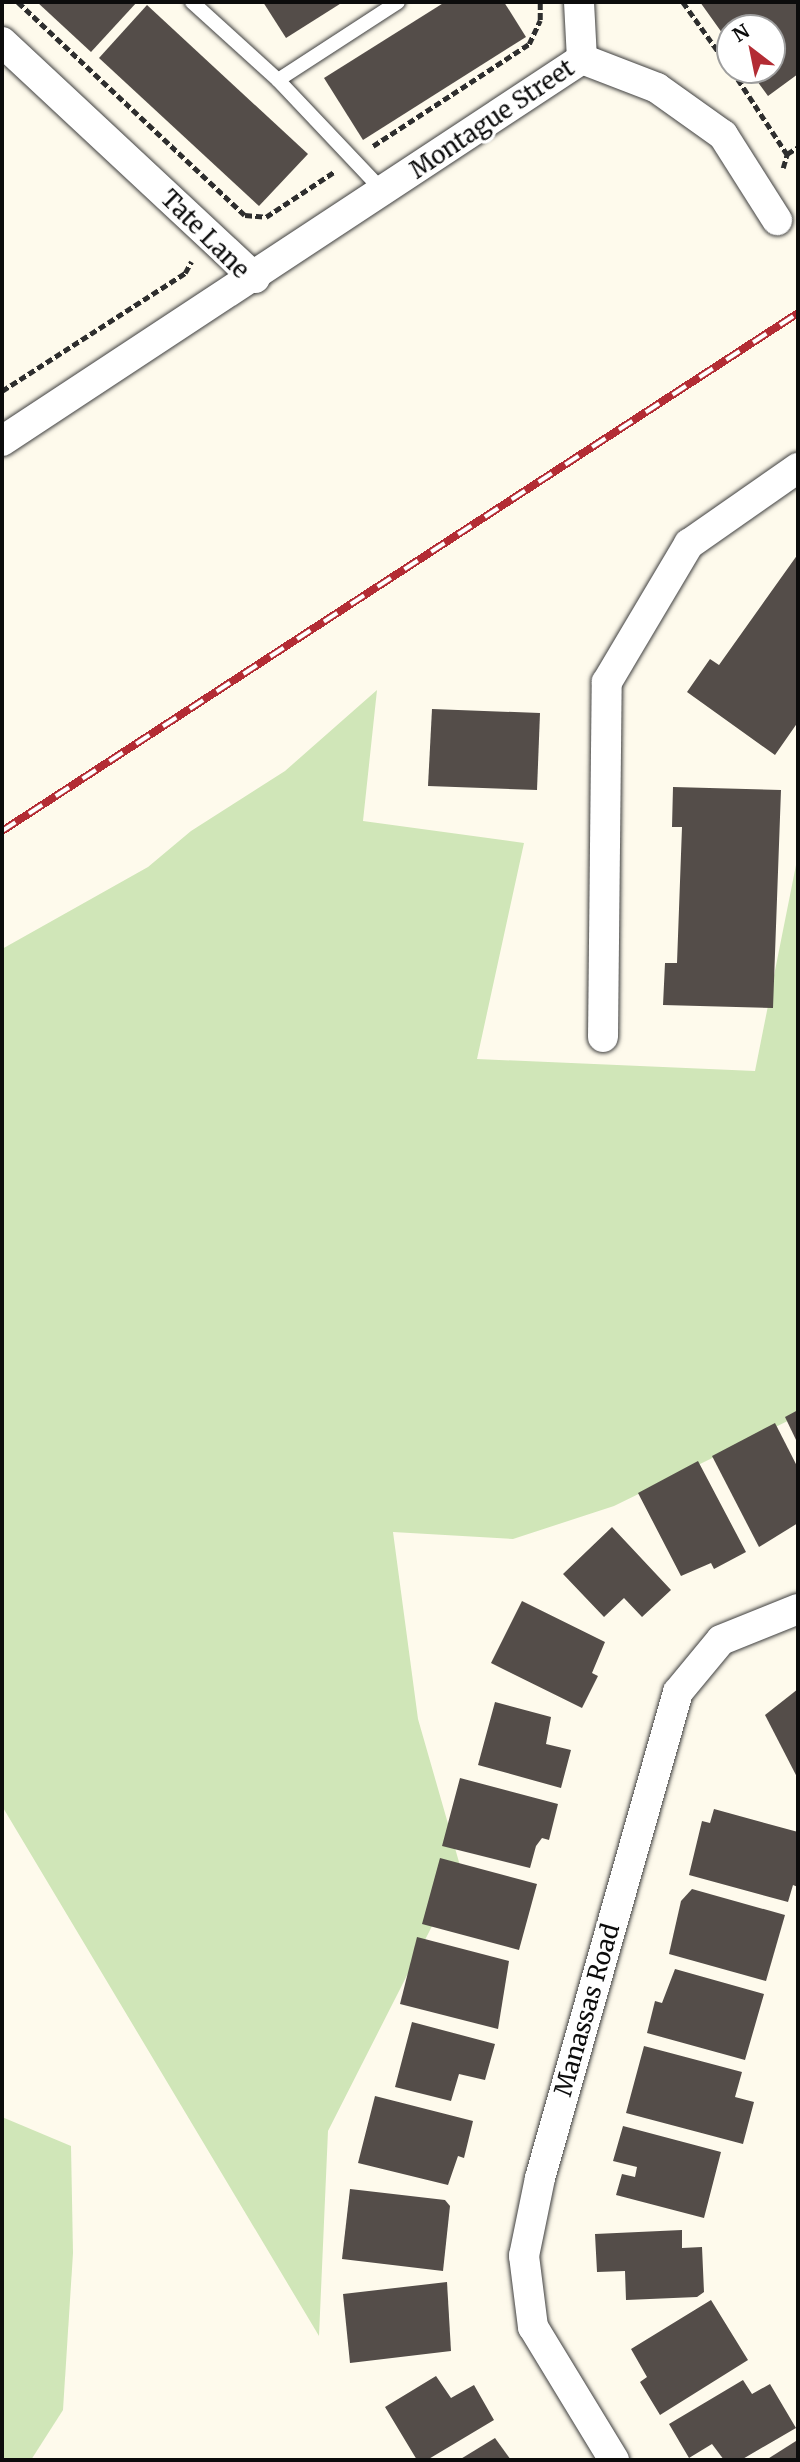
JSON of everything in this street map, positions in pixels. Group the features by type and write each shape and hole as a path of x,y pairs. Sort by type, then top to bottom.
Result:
{"street":[{"path":"579,2 582,59"},
{"name":"Tate Lane","path":"2,42 255,278 2,441"},
{"name":"Montague Street","path":"255,278 582,59 657,88 723,135 777,220"},
{"path":"603,1037 607,681 689,544 798,468"},
{"name":"Manassas Road","path":"614,2460 533,2327 524,2256 540,2178 678,1692 721,1640 798,1609"}],"lane":[{"path":"192,2 278,80 384,192"},
{"path":"278,80 398,2"}],"path":[{"path":"683,2 716,48"},
{"path":"741,84 787,154 798,147"},
{"path":"2,391 185,273 200,246 245,215"}],"green space":[{"path":"377,690 363,821 524,843 477,1059 755,1071 798,855 798,1416 614,1506 513,1539 393,1532 418,1719 461,1869 328,2131 319,2336 2,1806 2,949 148,867 191,831 285,771"},
{"path":"2,2117 71,2146 73,2253 63,2410 31,2460 2,2460"}],"building":[{"path":"37,2 137,2 91,52"},
{"path":"263,2 343,2 286,38"},
{"path":"445,2 504,2 526,37 363,140 324,78"},
{"path":"700,2 797,2 798,74 786,83 786,14 716,14 716,24"},
{"path":"147,5 308,154 259,206 99,58"},
{"path":"759,84 784,84 768,96"},
{"path":"798,554 798,722 775,755 687,692 710,659 719,665"},
{"path":"432,709 540,713 537,790 428,786"},
{"path":"673,787 781,790 773,1008 663,1005 665,963 677,963 682,827 672,827"},
{"path":"798,1410 798,1444 785,1417"},
{"path":"775,1423 798,1468 798,1523 759,1547 712,1456"},
{"path":"698,1461 746,1552 714,1569 711,1563 681,1576 638,1493"},
{"path":"612,1527 671,1590 642,1617 624,1598 604,1617 563,1574"},
{"path":"522,1601 605,1642 592,1673 598,1676 582,1708 491,1663"},
{"path":"798,1689 798,1779 765,1715"},
{"path":"495,1702 551,1717 546,1744 571,1750 561,1788 478,1765"},
{"path":"460,1778 558,1804 549,1840 542,1838 536,1846 530,1868 442,1846"},
{"path":"714,1809 798,1832 798,1887 793,1885 788,1902 689,1875 702,1821 710,1823"},
{"path":"440,1858 537,1884 519,1950 422,1924"},
{"path":"692,1889 785,1915 766,1981 669,1954 681,1901"},
{"path":"417,1937 509,1961 498,2029 400,2004"},
{"path":"675,1969 764,1994 745,2060 647,2033 655,2001 662,2003"},
{"path":"412,2022 495,2044 485,2080 459,2074 451,2101 395,2087"},
{"path":"644,2046 742,2072 735,2097 754,2102 743,2144 626,2113"},
{"path":"375,2096 473,2121 464,2158 458,2156 448,2185 358,2163"},
{"path":"623,2126 721,2152 704,2218 616,2195 622,2174 635,2177 637,2167 613,2161"},
{"path":"350,2189 445,2200 450,2206 443,2271 342,2259"},
{"path":"682,2230 682,2248 702,2247 704,2292 697,2297 626,2300 625,2271 597,2272 595,2234"},
{"path":"447,2282 451,2351 350,2363 343,2294"},
{"path":"711,2300 748,2360 660,2415 640,2382 647,2377 631,2349"},
{"path":"436,2376 451,2398 474,2385 494,2420 427,2460 417,2460 385,2407"},
{"path":"743,2380 752,2394 770,2384 796,2428 741,2460 724,2460 712,2444 689,2458 669,2424"},
{"path":"495,2438 511,2460 459,2460"},
{"path":"796,2441 798,2460 766,2460"}],"railway":[{"path":"2,831 798,313"}]}
